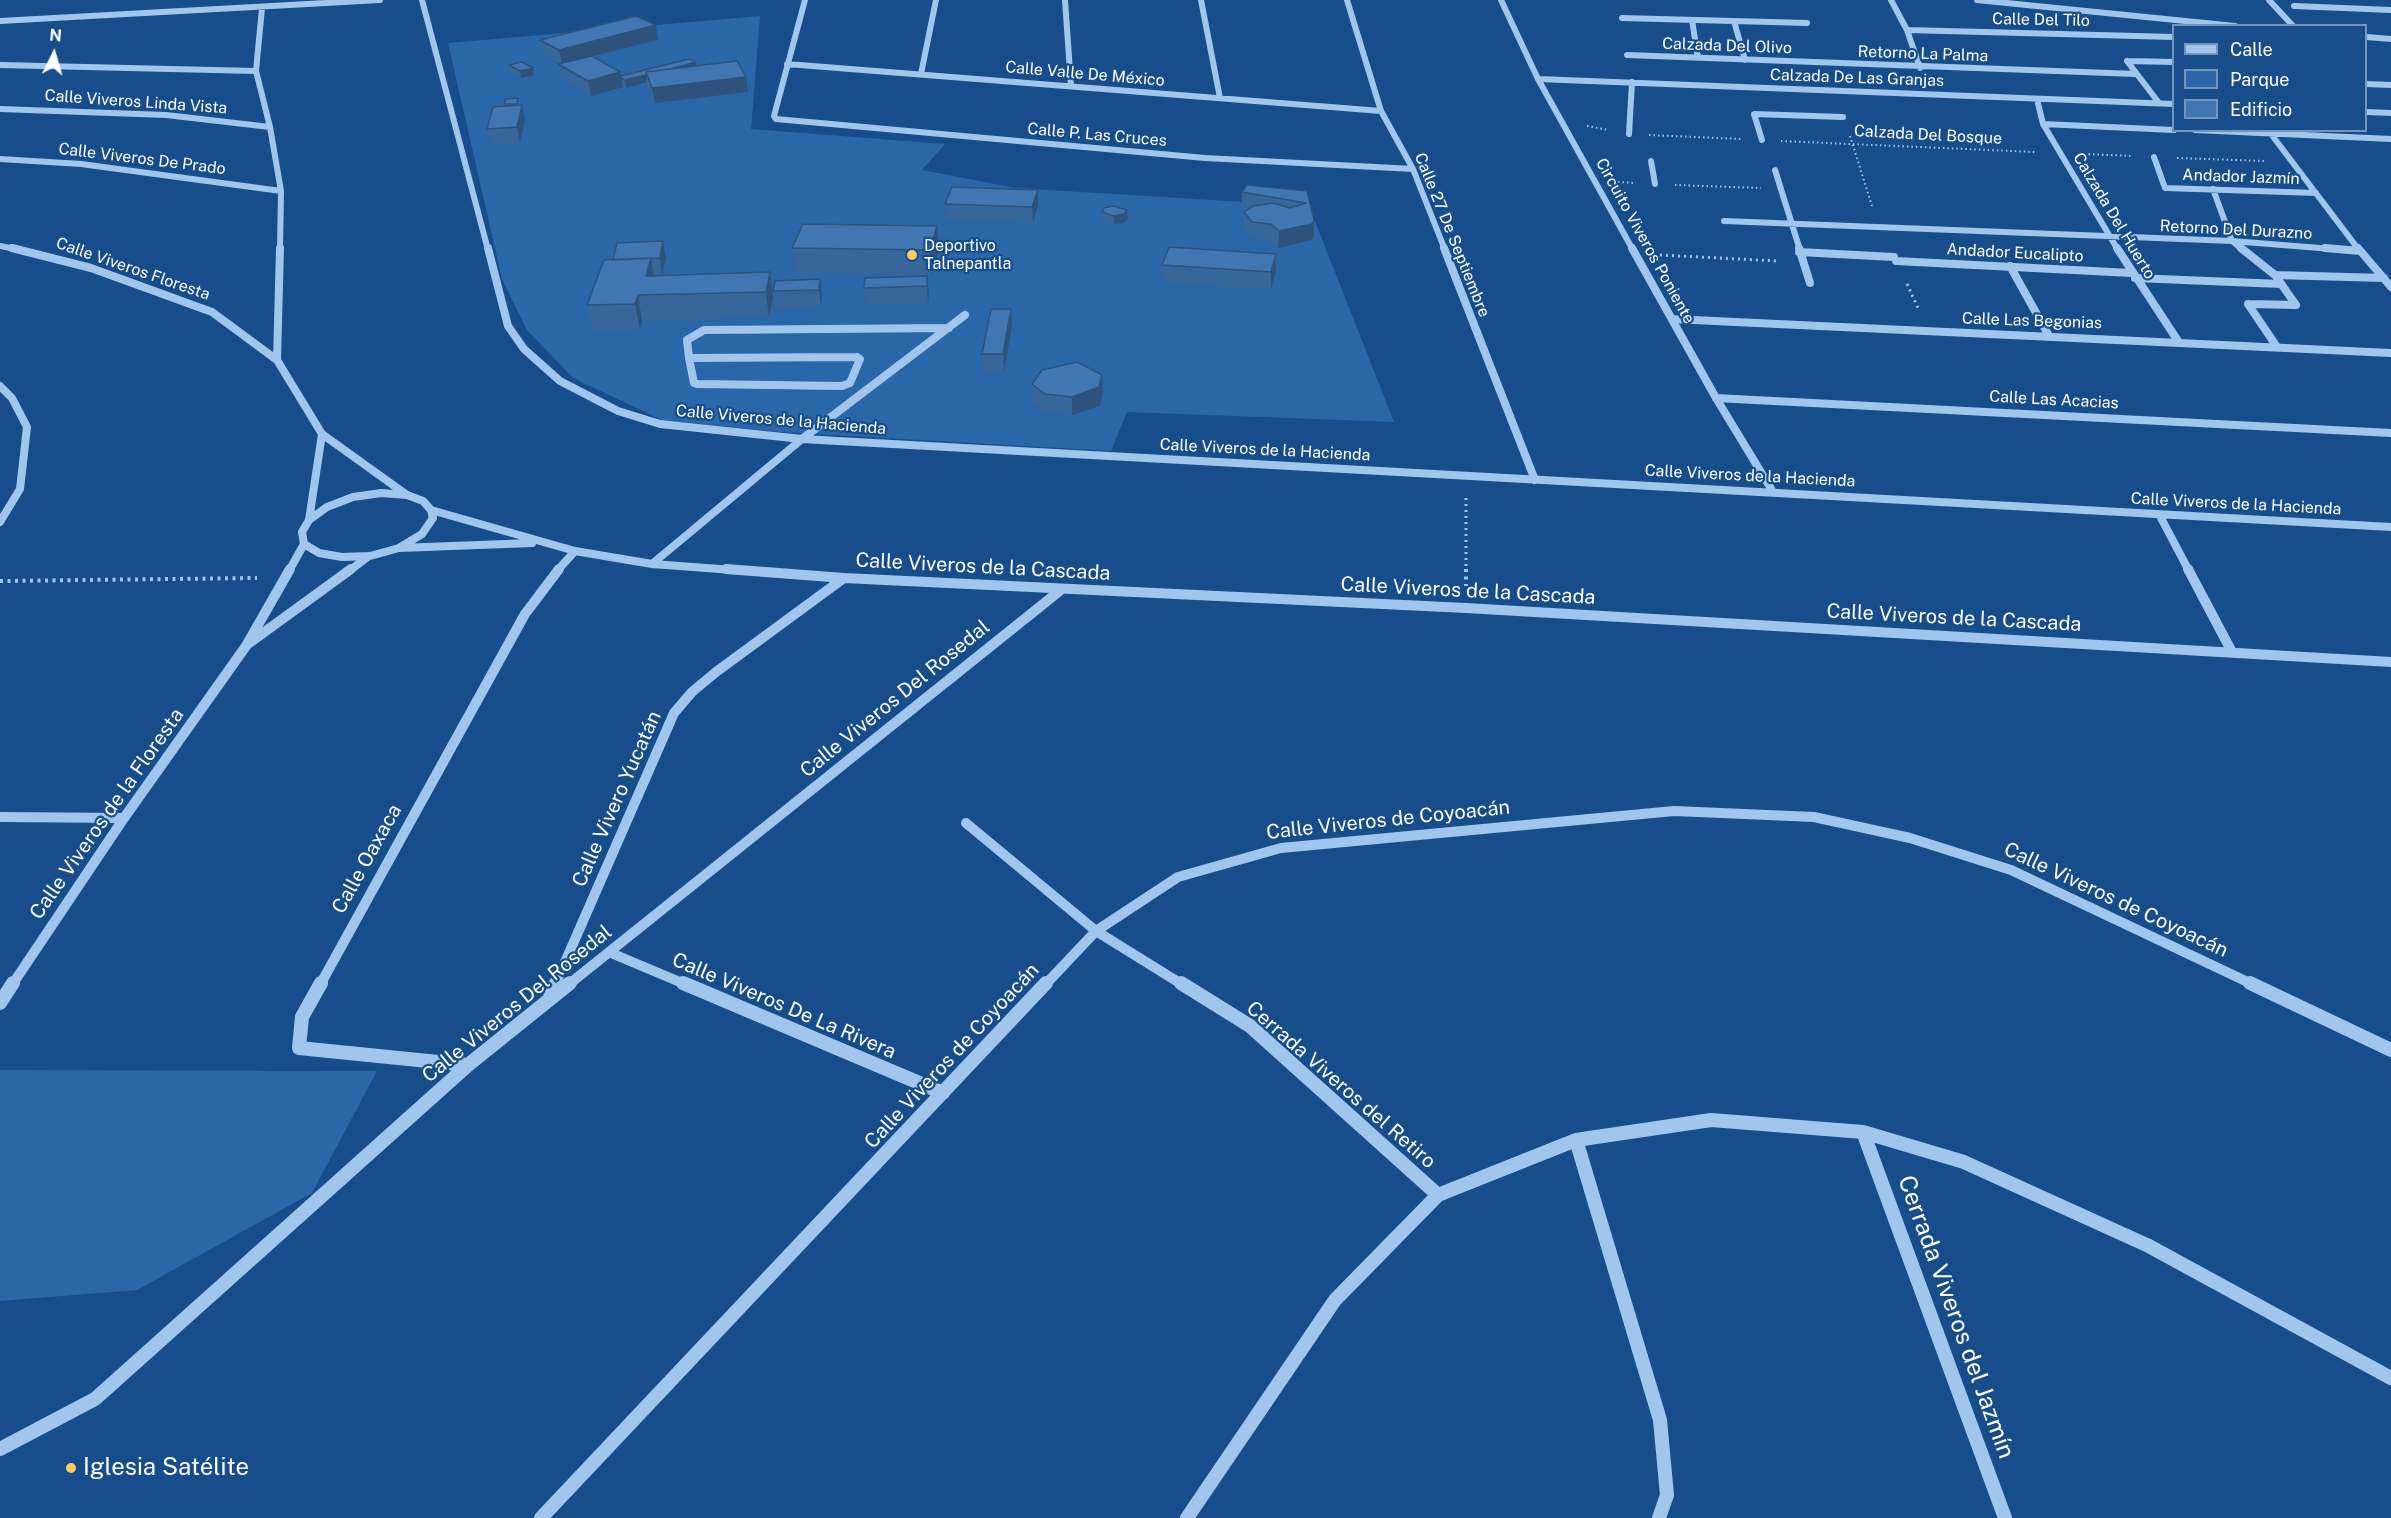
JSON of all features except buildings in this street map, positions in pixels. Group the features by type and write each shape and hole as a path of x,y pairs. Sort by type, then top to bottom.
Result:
{"street":[{"path":"0,21 380,0"},
{"name":"Calle Viveros de la Hacienda","path":"422,0 508,326 524,349 560,381 618,411 660,424 802,439 2391,527"},
{"path":"787,64 805,0"},
{"path":"921,74 936,0"},
{"path":"1065,0 1071,86"},
{"path":"1201,0 1220,98"},
{"name":"Calle 27 De Septiembre","path":"1347,0 1381,111 1413,169 1535,480"},
{"name":"Circuito Viveros Poniente","path":"1501,0 1538,79 1716,398 1773,492"},
{"path":"1891,0 1907,30 1920,68"},
{"path":"1977,0 2215,24"},
{"path":"2269,0 2291,24"},
{"path":"2384,0 2391,8"},
{"path":"2295,6 2391,8"},
{"path":"262,8 256,71 270,127 281,191 277,360 322,434 407,495"},
{"path":"1622,18 1807,23"},
{"path":"1692,20 1698,58"},
{"path":"1734,21 1745,60"},
{"name":"Calle Del Tilo","path":"1907,30 2172,37"},
{"path":"2367,37 2391,39"},
{"name":"Calzada Del Olivo","path":"1627,55 1825,63"},
{"path":"2159,104 2127,61 2172,62"},
{"name":"Retorno La Palma","path":"1825,63 2136,74"},
{"name":"Calle Valle De México","path":"787,64 1381,111"},
{"name":"Calle P. Las Cruces","path":"787,64 774,116 778,119 1206,158 1413,169"},
{"path":"0,65 256,71"},
{"name":"Calzada De Las Granjas","path":"1538,79 2172,104"},
{"path":"1629,134 1632,82"},
{"path":"2367,84 2391,85"},
{"name":"Calzada Del Huerto","path":"2037,99 2043,124 2059,153 2133,275 2178,341"},
{"name":"Calle Viveros Linda Vista","path":"0,109 166,115 270,127"},
{"path":"2367,112 2391,113"},
{"path":"1762,140 1754,114 1843,117"},
{"path":"2043,124 2172,130"},
{"path":"2233,132 2391,139"},
{"path":"2271,134 2360,251 2391,287"},
{"name":"Andador Jazmín","path":"2154,157 2165,188 2316,193"},
{"name":"Calle Viveros De Prado","path":"0,159 81,164 281,191"},
{"path":"1651,162 1655,184"},
{"path":"1775,170 1783,189 1790,224 1810,283"},
{"path":"2213,189 2232,241 2275,275 2296,305 2248,304 2277,347"},
{"path":"1724,221 1878,229"},
{"name":"Retorno Del Durazno","path":"1878,229 2232,241 2360,251"},
{"name":"Calle Viveros Floresta","path":"0,246 43,254 91,268 212,312 277,360"},
{"name":"Andador Eucalipto","path":"1799,252 2281,284"},
{"path":"2010,266 2049,336"},
{"path":"2275,275 2384,279"},
{"path":"652,564 802,439 965,315"},
{"name":"Calle Las Begonias","path":"1672,319 1929,332 2178,341 2391,353"},
{"path":"689,358 853,356 860,359 850,383 842,386 702,385 694,382 689,358 687,340 690,336 704,330 949,328"},
{"path":"0,386 12,398 27,427 20,489 0,522"},
{"name":"Calle Las Acacias","path":"1716,398 2391,433"},
{"path":"322,434 309,520 302,532 304,544 319,553 342,557 370,556 399,548 417,538 430,526 431,510"},
{"path":"309,520 327,507 353,497 381,493 407,495"},
{"name":"Calle Viveros de la Cascada","path":"407,495 423,501 431,510 546,543 575,551 652,564 844,578 1466,608 2391,662"},
{"path":"2160,516 2232,652"},
{"name":"Calle Viveros de la Cascada","path":"399,548 546,543"},
{"name":"Calle Viveros de la Floresta","path":"0,1003 124,818 246,646 282,578 304,544"},
{"name":"Calle Oaxaca","path":"468,1065 299,1048 302,1017 525,614 545,585 575,551"},
{"name":"Calle Viveros de la Floresta","path":"246,646 370,556"},
{"name":"Calle Vivero Yucatán","path":"549,1000 674,713 692,692 716,672 844,578"},
{"name":"Calle Viveros Del Rosedal","path":"0,1449 95,1399 468,1065 1062,589"},
{"name":"Calle Viveros de Coyoacán","path":"542,1518 1096,931 1178,877 1281,848 1674,811 1814,817 1910,838 2011,870 2391,1050"},
{"path":"0,817 124,818"},
{"name":"Cerrada Viveros del Retiro","path":"966,823 1096,931 1250,1026 1437,1195"},
{"name":"Calle Viveros De La Rivera","path":"610,953 943,1094"},
{"path":"1187,1518 1335,1300 1437,1195 1576,1140 1711,1120 1863,1132 1964,1162 2147,1245 2391,1378"},
{"name":"Cerrada Viveros del Jazmín","path":"1863,1132 2005,1518"},
{"path":"1576,1140 1660,1420 1667,1495 1659,1518"}],"path":[{"path":"1843,117 1878,229"},
{"name":"Calzada Del Bosque","path":"1563,121 1629,134 2293,162"},
{"path":"1596,181 1783,189"},
{"path":"1635,254 1802,262"},
{"path":"1895,259 1929,332"},
{"path":"1466,476 1466,608"},
{"path":"0,581 282,578"}],"green space":[{"name":"Deportivo Talnepantla","path":"760,16 751,129 945,144 922,170 1016,188 1309,206 1394,422 1127,412 1111,451 781,432 662,420 573,378 527,330 502,279 448,43"},
{"path":"0,1070 377,1071 312,1193 137,1290 0,1301"}],"place":[{"name":"Deportivo Talnepantla","path":"912,255"},
{"name":"Iglesia Satélite","path":"71,1468"}]}
